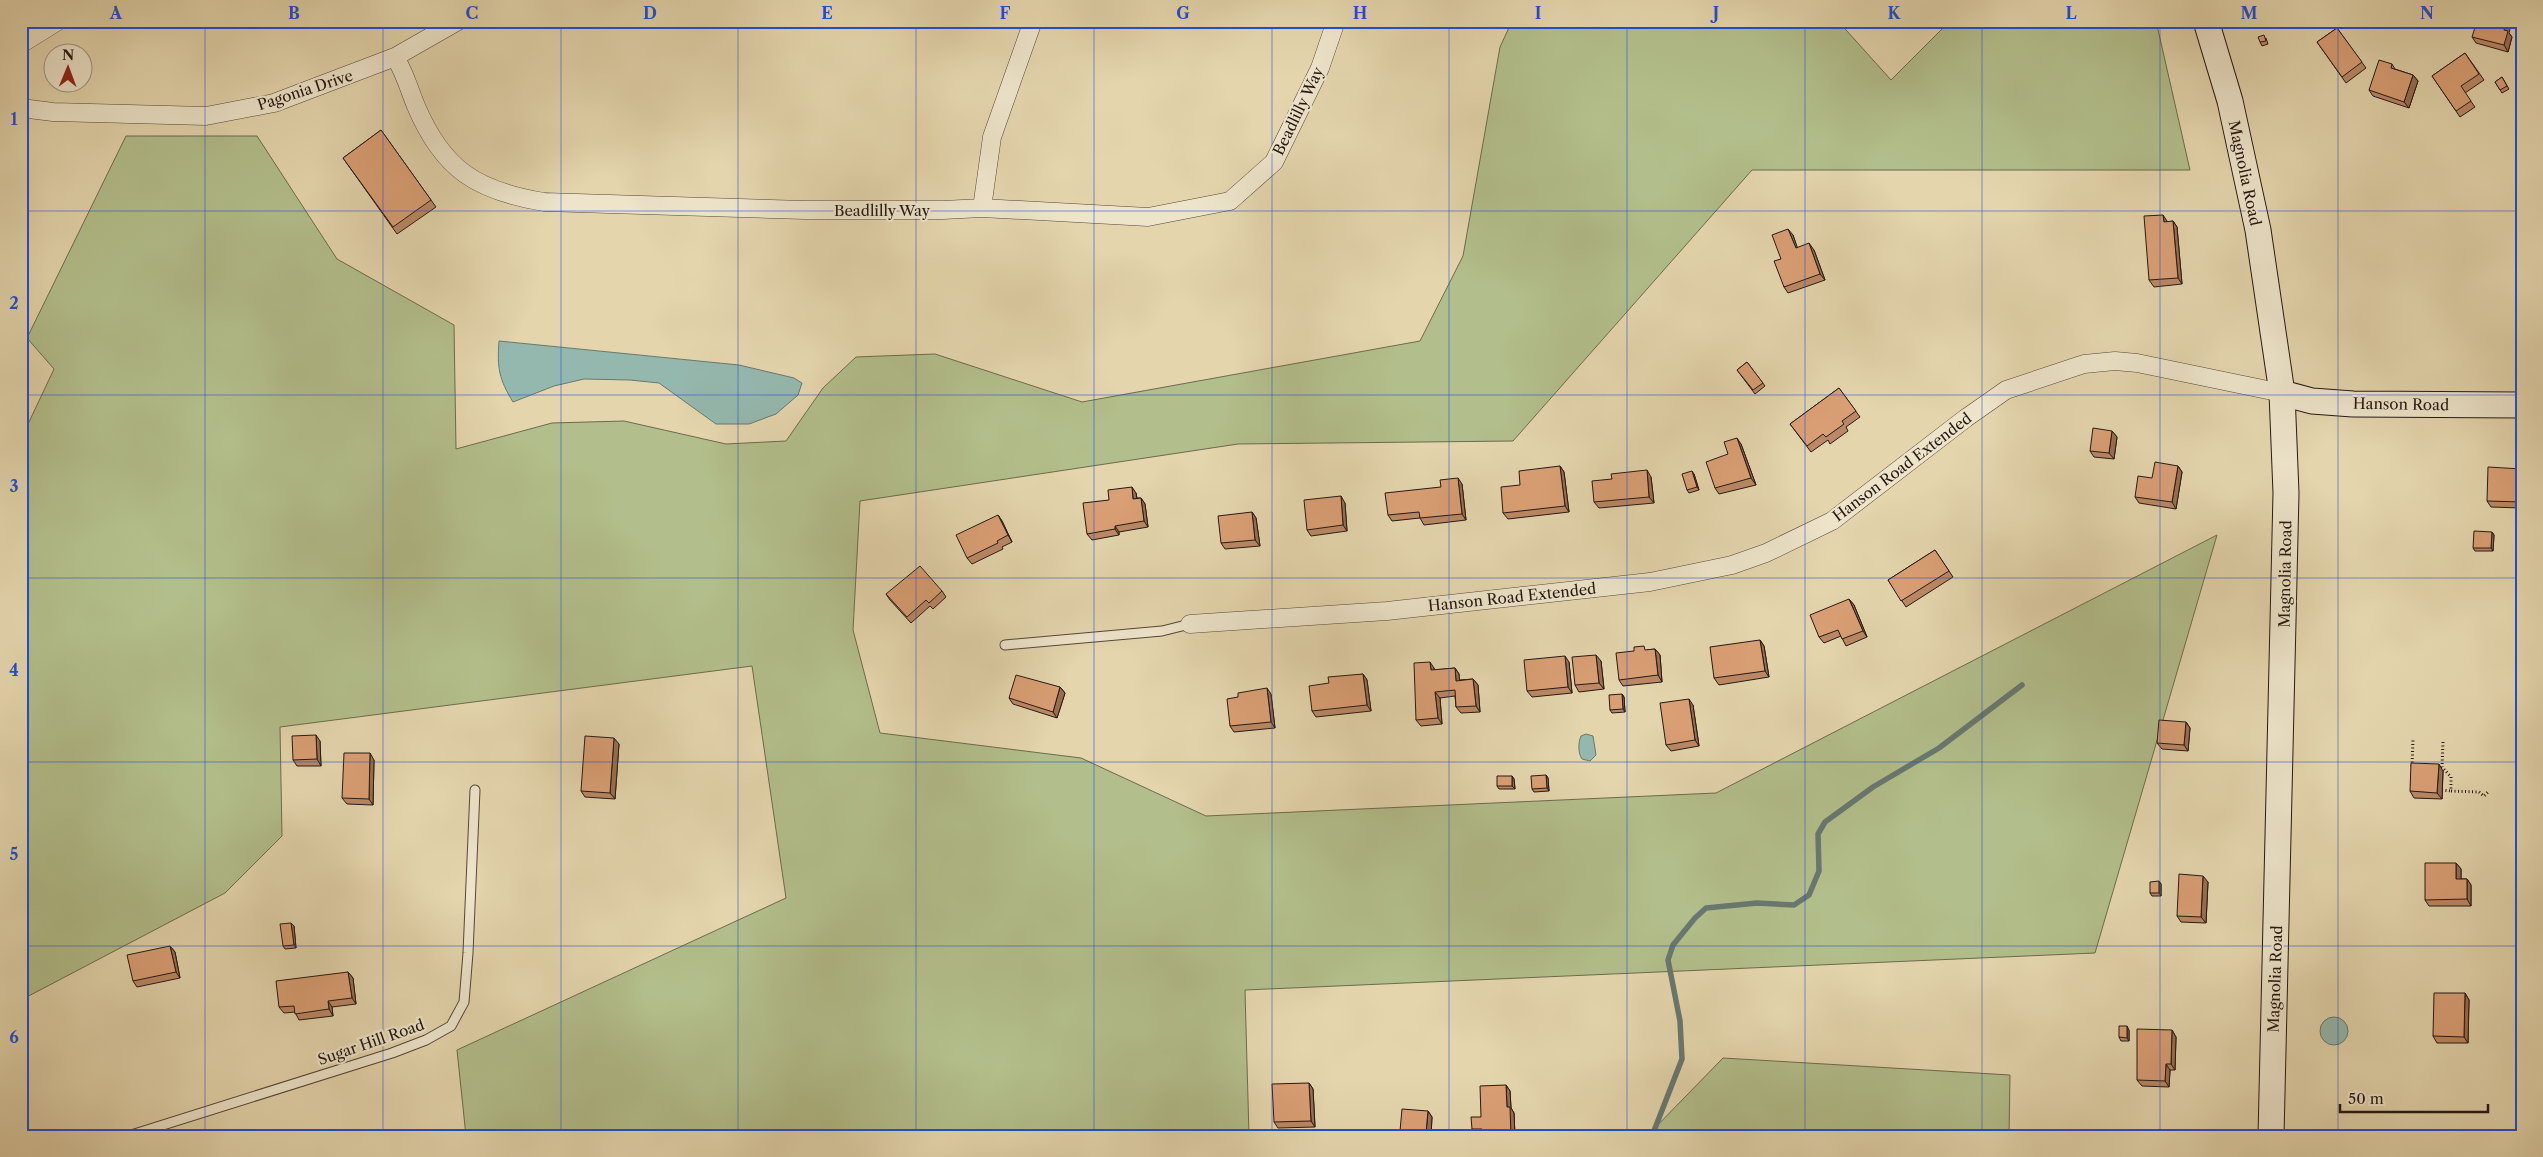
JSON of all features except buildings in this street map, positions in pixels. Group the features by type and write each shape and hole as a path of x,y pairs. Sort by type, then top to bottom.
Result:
{"main road":[{"name":"Magnolia Road","path":"2206,21 2230,101 2258,230 2282,393 2286,502 2271,1136"},
{"name":"Hanson Road","path":"2282,393 2312,401 2352,404 2522,405"}],"street":[{"path":"21,44 58,21"},
{"name":"Pagonia Drive","path":"21,108 53,112 206,116 274,103 395,57 458,21"},
{"path":"982,208 992,137 1033,21"},
{"name":"Beadlilly Way","path":"395,57 406,75 420,115 436,144 452,166 476,183 518,198 544,202 779,209 943,210 982,208 1148,217 1230,201 1274,162 1320,68 1336,21"},
{"name":"Hanson Road Extended","path":"1190,624 1397,610 1650,582 1732,565 1766,553 1832,521 1966,418 2006,390 2084,364 2115,360 2137,363 2282,393"}],"lane":[{"path":"1005,645 1162,631 1190,624"},
{"name":"Sugar Hill Road","path":"128,1136 392,1053 426,1040 451,1026 464,1002 468,954 475,790"}],"path":[{"path":"2412,767 2414,739"},
{"path":"2443,742 2442,767 2451,777 2451,791"},
{"path":"2442,790 2479,792 2484,796 2488,792"}],"green space":[{"path":"1512,21 1838,21 1891,80 1950,21 2156,21 2190,170 1752,170 1513,441 1238,444 860,501 853,630 880,733 1081,758 1206,816 1716,793 2217,535 2095,953 1245,990 1249,1136 466,1136 457,1050 786,898 752,666 280,727 282,836 225,893 21,1000 21,439 54,369 27,338 126,136 257,136 337,259 454,325 456,449 552,423 624,421 726,444 786,441 823,388 856,357 935,354 1082,402 1420,341 1463,256 1500,47"},
{"path":"1723,1058 2010,1075 2009,1136 1647,1136"}],"water":[{"path":"499,341 739,365 794,378 802,383 798,395 776,414 749,424 716,424 659,383 630,380 584,379 554,386 513,402 500,373 498,359"},
{"path":"1586,734 1593,736 1596,755 1590,761 1582,759 1579,751 1581,736"},
{"path":"2334,1017 2344,1021 2348,1031 2344,1041 2334,1045 2324,1041 2320,1031 2324,1021"}],"waterway":[{"path":"1652,1136 1682,1059 1680,1021 1668,960 1673,945 1695,918 1706,908 1757,903 1794,905 1809,895 1819,871 1818,834 1825,822 1873,787 1939,748 2022,685"}]}
